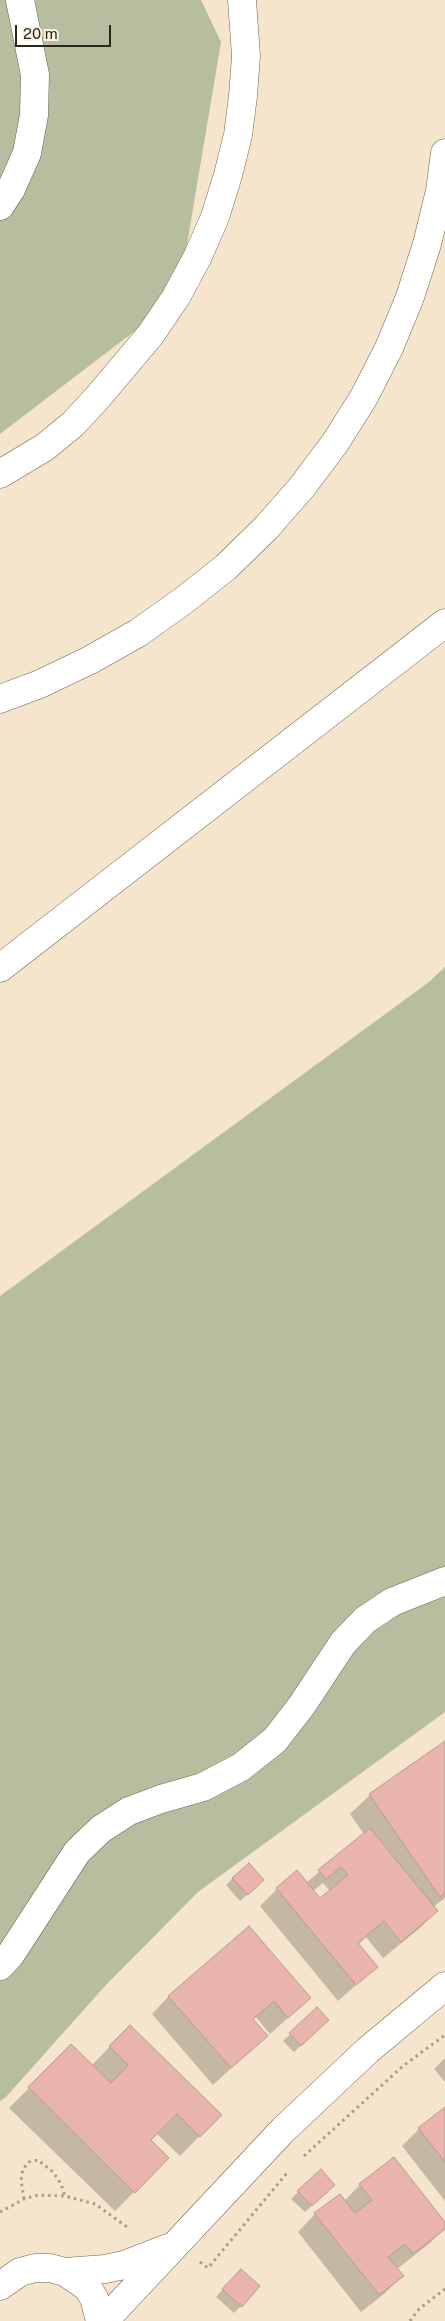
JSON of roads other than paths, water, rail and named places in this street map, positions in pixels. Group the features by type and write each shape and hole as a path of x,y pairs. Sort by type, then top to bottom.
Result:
{"street":[{"path":"0,206 11,188 27,153 34,114 35,76 20,0"},
{"path":"0,474 45,447 73,424 98,397 151,334 176,297 197,258 215,217 238,136 246,56 242,0"},
{"path":"0,699 40,684 90,660 138,633 176,607 226,566 266,528 302,487 340,435 364,396 389,348 410,296 427,244 440,191 445,153"},
{"path":"0,968 445,623"},
{"path":"0,1966 11,1954 77,1852 101,1829 130,1811 161,1799 203,1787 242,1767 275,1740 302,1705 343,1643 365,1620 392,1602 445,1581"},
{"path":"65,2272 87,2287 94,2298 102,2321 168,2247 325,2089 368,2050 445,1986"},
{"path":"0,2286 20,2272 35,2268 50,2268 65,2272 105,2269 124,2265 168,2247"}]}
